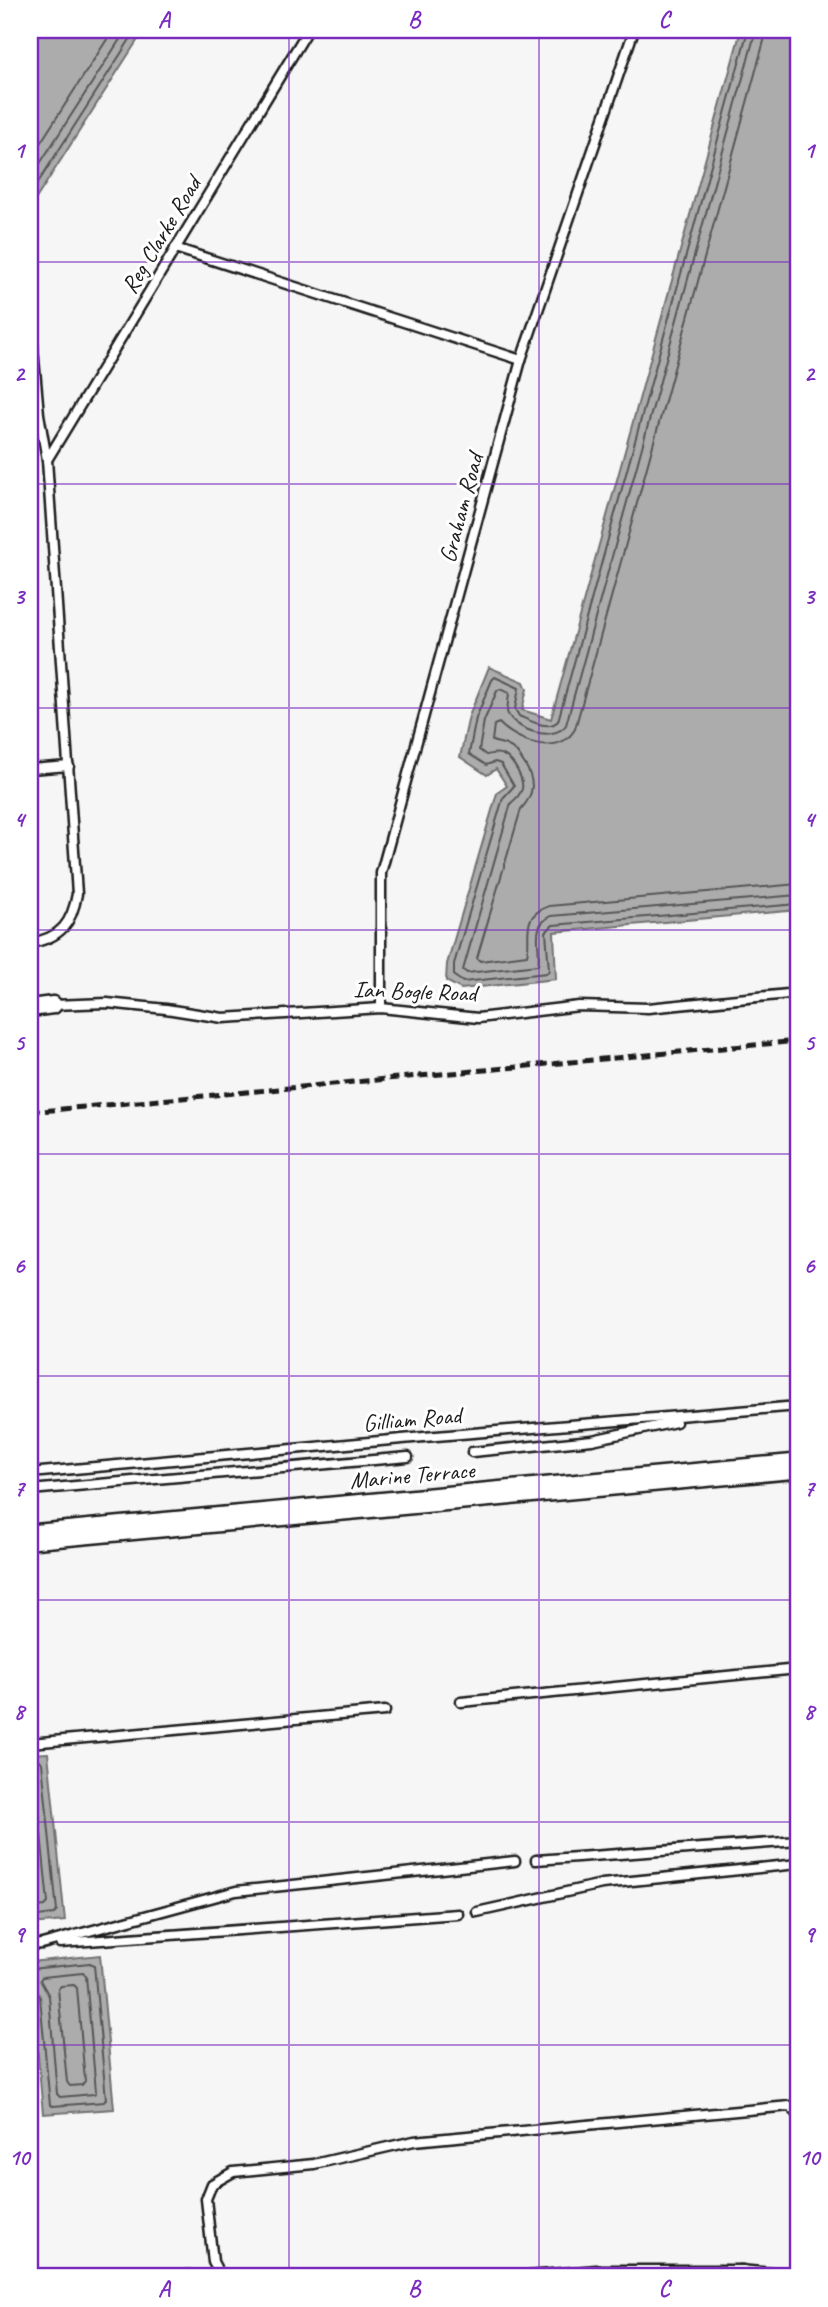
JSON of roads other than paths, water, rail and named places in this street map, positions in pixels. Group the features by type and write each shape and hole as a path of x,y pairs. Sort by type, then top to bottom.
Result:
{"main road":[{"name":"Marine Terrace","path":"30,1537 798,1466"}],"street":[{"name":"Ian Bogle Road","path":"30,1008 53,1005"}],"lane":[{"name":"Reg Clarke Road","path":"47,460 309,30"},
{"name":"Graham Road","path":"381,1008 382,873 521,360 634,30"},
{"path":"175,248 521,360"},
{"path":"30,314 38,414 47,460 77,894 74,915 59,932 41,942 30,943"},
{"path":"30,769 69,766"},
{"name":"Ian Bogle Road","path":"53,1005 107,1003 223,1018 381,1008 478,1018 579,1006 648,1008 798,992"},
{"name":"Gilliam Road","path":"30,1473 798,1406"},
{"path":"472,1452 592,1440 705,1416"},
{"path":"30,1490 408,1457"},
{"path":"461,1702 798,1669"},
{"path":"30,1743 384,1711"},
{"path":"536,1860 798,1841"},
{"path":"42,1944 236,1891 515,1861"},
{"path":"477,1912 602,1884 798,1864"},
{"path":"30,1945 458,1914"},
{"path":"220,2277 213,2262 206,2199 212,2185 233,2172 314,2164 414,2141 794,2106 798,2114"},
{"path":"517,2277 596,2270 743,2270 790,2277"},
{"path":"696,2277 743,2270"}],"water":[{"path":"30,30 144,30 30,208"},
{"path":"741,30 798,30 798,910 554,932 556,979 461,989 446,981 447,964 497,793 507,786 496,769 487,775 460,757 469,716 489,667 524,682 527,689 522,710 551,719"},
{"path":"48,1753 65,1921 30,1924 30,1754"},
{"path":"100,1955 114,2109 43,2114 30,1962"},
{"path":"191,2269 194,2277 117,2277"}],"railway":[{"path":"30,1112 798,1041"}]}
